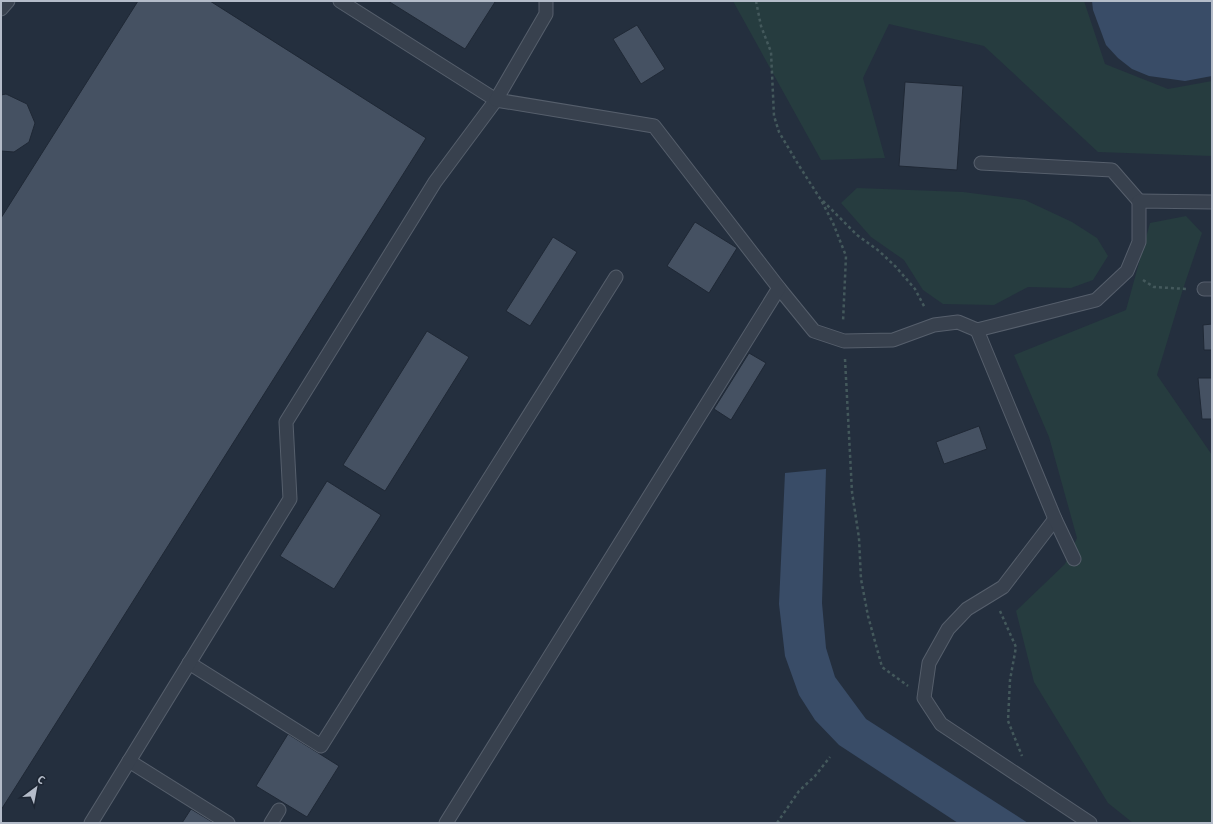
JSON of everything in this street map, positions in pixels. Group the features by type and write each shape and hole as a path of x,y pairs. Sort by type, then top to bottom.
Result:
{"lane":[{"path":"1,10 8,1"},
{"path":"340,1 496,100 654,126 814,331 844,341 894,340 934,325 958,322 977,330 1096,300 1127,271 1139,242 1139,201 1112,170 981,163"},
{"path":"90,823 290,499 286,422 434,182 496,100 546,14 546,1"},
{"path":"1139,201 1212,202"},
{"path":"189,663 321,746 616,277"},
{"path":"446,823 779,288"},
{"path":"977,330 1055,519 1074,559"},
{"path":"1055,519 1003,587 967,609 948,629 928,663 924,698 942,724 1090,823"},
{"path":"129,761 228,823"},
{"path":"271,823 279,810"}],"path":[{"path":"821,200 857,235 880,251 896,267 915,289 934,325"},
{"path":"1127,271 1154,287 1208,289"},
{"path":"1003,587 1000,613 1016,647 1010,680 1008,721 1024,759"},
{"path":"777,823 799,791 815,776 830,757"}],"green space":[{"path":"733,1 1084,1 1105,64 1168,89 1212,81 1212,156 1098,152 984,46 889,24 863,78 885,158 821,160"},
{"path":"857,188 963,192 1025,200 1072,222 1097,238 1108,256 1093,280 1071,288 1028,287 994,305 943,304 923,290 904,260 871,237 841,203"},
{"path":"1186,216 1202,233 1157,375 1212,455 1212,823 1133,823 1108,803 1034,682 1016,611 1065,564 1077,538 1049,437 1014,355 1126,310 1150,223"}],"water":[{"path":"1092,1 1212,1 1212,76 1185,81 1149,76 1132,69 1118,58 1106,45 1093,10"},
{"path":"826,469 822,603 826,648 835,677 866,719 1028,823 958,823 839,745 815,720 799,695 785,656 779,604 785,473"}],"building":[{"path":"138,1 210,1 426,138 1,810 1,218"},
{"path":"388,1 493,1 495,2 465,49"},
{"path":"637,25 665,69 641,84 613,39"},
{"path":"905,82 963,86 957,170 899,166"},
{"path":"6,94 27,104 35,123 29,142 14,152 1,151 1,95"},
{"path":"695,222 737,248 709,293 667,266"},
{"path":"553,237 577,252 530,326 506,311"},
{"path":"1212,324 1212,350 1204,350 1203,325"},
{"path":"427,331 469,357 385,491 343,465"},
{"path":"749,353 766,363 731,420 714,409"},
{"path":"1198,378 1212,378 1212,419 1202,419"},
{"path":"979,426 987,449 944,464 936,442"},
{"path":"327,481 381,515 334,589 280,556"},
{"path":"288,734 339,766 307,817 256,786"},
{"path":"191,809 214,823 182,823"}]}
